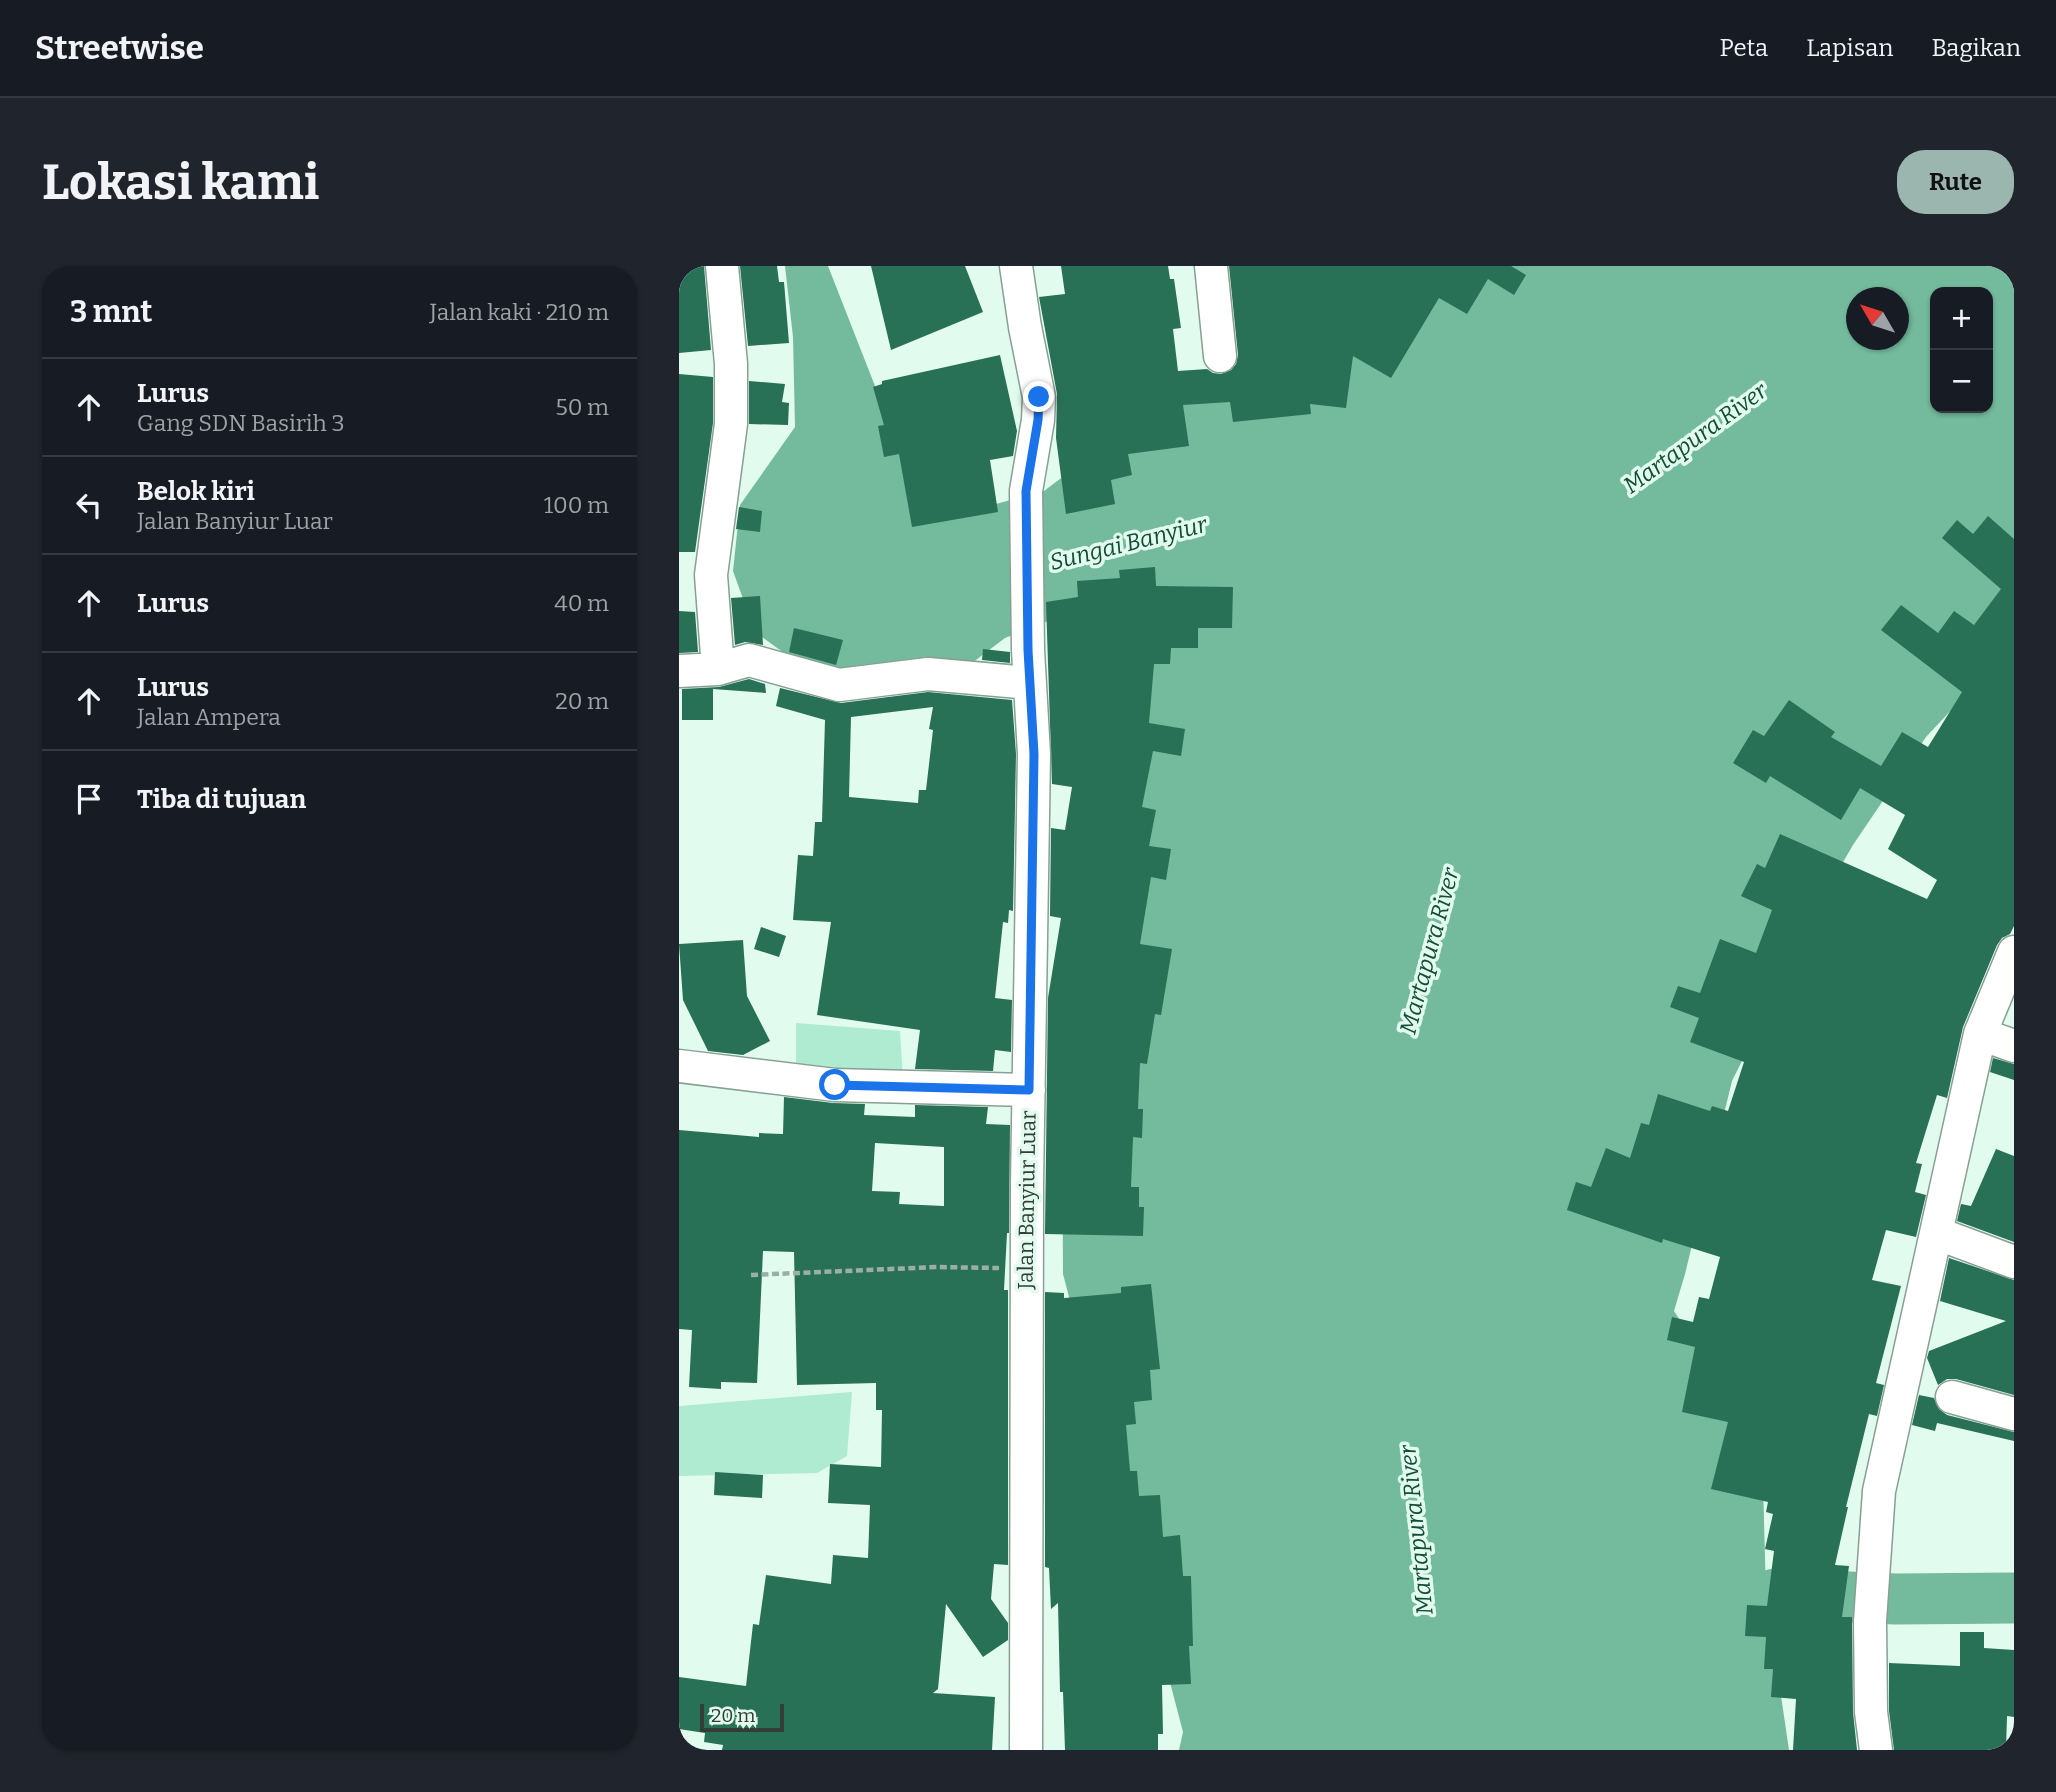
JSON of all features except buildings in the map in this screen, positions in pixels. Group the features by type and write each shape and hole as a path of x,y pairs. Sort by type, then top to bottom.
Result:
{"street":[{"path":"718,669 711,575 731,412 731,364 722,266"},
{"name":"Jalan Banyiur Luar","path":"1016,266 1039,397 1038,420 1026,491 1028,650 1034,754 1026,1262 1026,1750"},
{"path":"1211,266 1220,356"},
{"path":"679,671 718,669 749,660 839,685 928,674 1030,683"},
{"path":"1876,1750 1871,1712 1870,1621 1879,1491 1980,1034 2014,953"},
{"path":"1980,1034 2014,1046"},
{"path":"679,1066 835,1085 1029,1090"},
{"path":"1936,1233 2014,1262"},
{"path":"1952,1397 2014,1414"}],"path":[{"path":"751,1275 937,1267 1010,1268 1026,1262"}],"shaded area":[{"path":"796,1023 900,1031 903,1080 796,1069"},
{"path":"852,1392 847,1456 817,1473 679,1476 679,1406"}],"water":[{"path":"785,266 828,266 913,483 981,508 1044,491 1178,390 1243,372 1370,266 2014,266 2014,643 1926,737 1853,845 1828,888 1732,1081 1674,1311 1762,1446 1766,1594 1789,1750 1179,1750 1183,1732 1063,1274 1062,1097 1078,894 1073,611 1005,638 968,666 845,674 806,669 755,632 733,571 740,505 795,427 793,337"}],"waterway":[{"path":"1775,1594 1896,1599 2014,1598"}],"route":[{"path":"835,1085 1029,1090 1034,754 1028,650 1026,491 1038,420 1039,397"}],"water label":[{"name":"Martapura River","path":"1695,438"},
{"name":"Sungai Banyiur","path":"1128,543"},
{"name":"Martapura River","path":"1429,951"},
{"name":"Martapura River","path":"1416,1530"}]}
